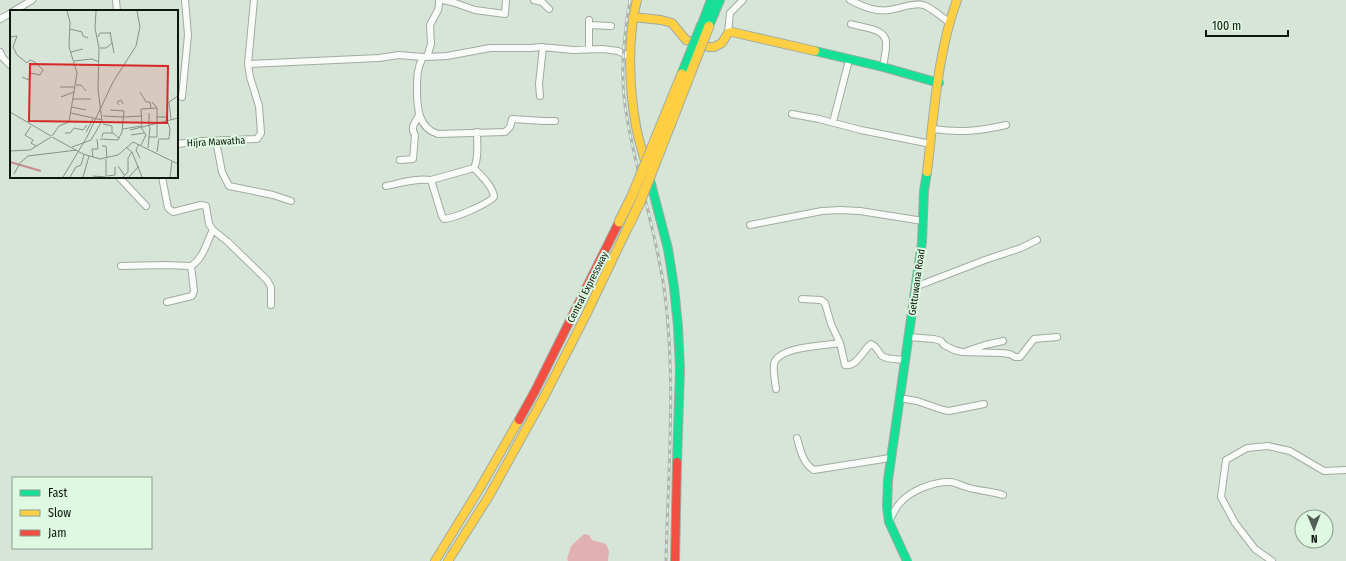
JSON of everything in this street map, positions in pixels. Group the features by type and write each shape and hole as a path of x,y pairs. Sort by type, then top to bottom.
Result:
{"main road":[{"path":"636,0 633,17 630,57 630,81 636,127 668,249 678,327 680,369 677,438 678,484 675,561"},
{"name":"Central Expressway","path":"448,561 489,496 544,397 586,315 640,202 705,25 711,0"},
{"name":"Central Expressway","path":"435,561 480,488 535,390 632,196 705,25 720,0"},
{"name":"Gettuwana Road","path":"907,561 889,522 887,496 890,458 906,360 922,242 924,191 943,48 949,22 957,0"},
{"path":"633,17 662,20 672,23 686,40 709,47 714,47 722,43 728,33 765,39 939,83"}],"street":[{"path":"16,10 32,0"},
{"path":"116,0 117,10"},
{"path":"182,97 188,35 185,0"},
{"name":"Hijra Mawatha","path":"178,144 257,139 261,133 259,106 250,77 248,64 254,0"},
{"path":"439,0 438,10 430,25 431,44 425,57 419,64 417,72 417,102 419,115 423,124 431,132 438,134 505,132 510,127 512,119 555,121"},
{"path":"442,0 476,10 505,14 506,0"},
{"path":"534,0 542,2 549,9"},
{"path":"728,33 730,13 743,0"},
{"path":"850,0 870,9 888,10 922,4 949,22"},
{"path":"902,0 906,6"},
{"path":"0,19 10,14"},
{"path":"589,49 589,23 611,26"},
{"path":"851,24 878,31 884,35 886,45 883,68"},
{"path":"248,64 379,58 399,55 425,57 447,56 490,48 543,47 573,50 589,49 618,51 630,57"},
{"path":"540,96 539,84 543,47"},
{"path":"0,52 3,58 10,65"},
{"path":"833,122 849,60"},
{"path":"792,114 931,144"},
{"path":"400,160 413,159 415,135 413,126 419,115"},
{"path":"933,129 966,132 985,130 1006,125"},
{"path":"474,168 476,166 477,132"},
{"path":"216,141 222,172 229,186 273,195 291,201"},
{"path":"386,186 413,180 431,180 474,168"},
{"path":"431,180 442,216 444,219 453,217 491,200 494,197 494,193 489,185 474,168"},
{"path":"120,178 146,206"},
{"path":"162,178 168,208 170,211 173,212 201,205 206,206 209,224 213,230 228,242 267,280 271,287 271,306"},
{"path":"750,225 822,211 840,210 860,211 923,222"},
{"path":"121,266 191,266 202,256 207,241 213,230"},
{"path":"915,287 1021,248 1036,240"},
{"path":"167,302 192,296 194,294 191,266"},
{"path":"802,299 821,300 825,302 831,324 840,343 845,365 851,365 855,362 871,344 875,346 881,355 885,357 906,360"},
{"path":"908,337 934,339 941,341 944,345 954,350 966,352 1001,353 1020,357 1034,339 1057,338"},
{"path":"966,352 985,345 1003,341"},
{"path":"776,389 774,365 779,356 794,349 840,343"},
{"path":"899,398 917,401 949,411 984,404"},
{"path":"797,438 804,459 811,469 814,470 890,458"},
{"path":"1272,561 1255,548 1235,523 1221,497 1226,460 1247,448 1268,446 1290,451 1324,471 1346,470"},
{"path":"889,522 899,504 905,497 926,487 938,484 949,482 958,483 965,487 1003,495"}],"shaded area":[{"path":"584,534 589,535 592,540 606,544 609,551 608,561 568,561 567,559 571,546"}],"railway":[{"path":"630,0 623,52 625,105 634,153 657,247 665,295 668,328 671,394 666,561"}],"traffic: fast":[{"path":"702,24 711,0"},
{"path":"709,26 720,0"},
{"path":"682,74 702,24"},
{"path":"815,51 883,67 939,83"},
{"path":"907,561 889,522 887,507 888,480 922,242 924,191 927,172"},
{"path":"649,176 668,249 678,327 680,369 677,462"}],"traffic: slow":[{"path":"637,0 630,47 630,63 636,126 646,165"},
{"path":"927,172 937,85 945,42 957,0"},
{"path":"633,17 661,20 672,23 686,40 709,47 714,47 722,43 728,33 732,32 815,51"},
{"path":"629,225 640,202 709,26"},
{"path":"619,222 632,196 682,74"},
{"path":"448,561 489,496 544,397 586,315 629,225"},
{"path":"435,561 480,488 519,420"}],"traffic: jam":[{"path":"519,420 535,391 619,222"},
{"path":"675,561 677,462"}]}
